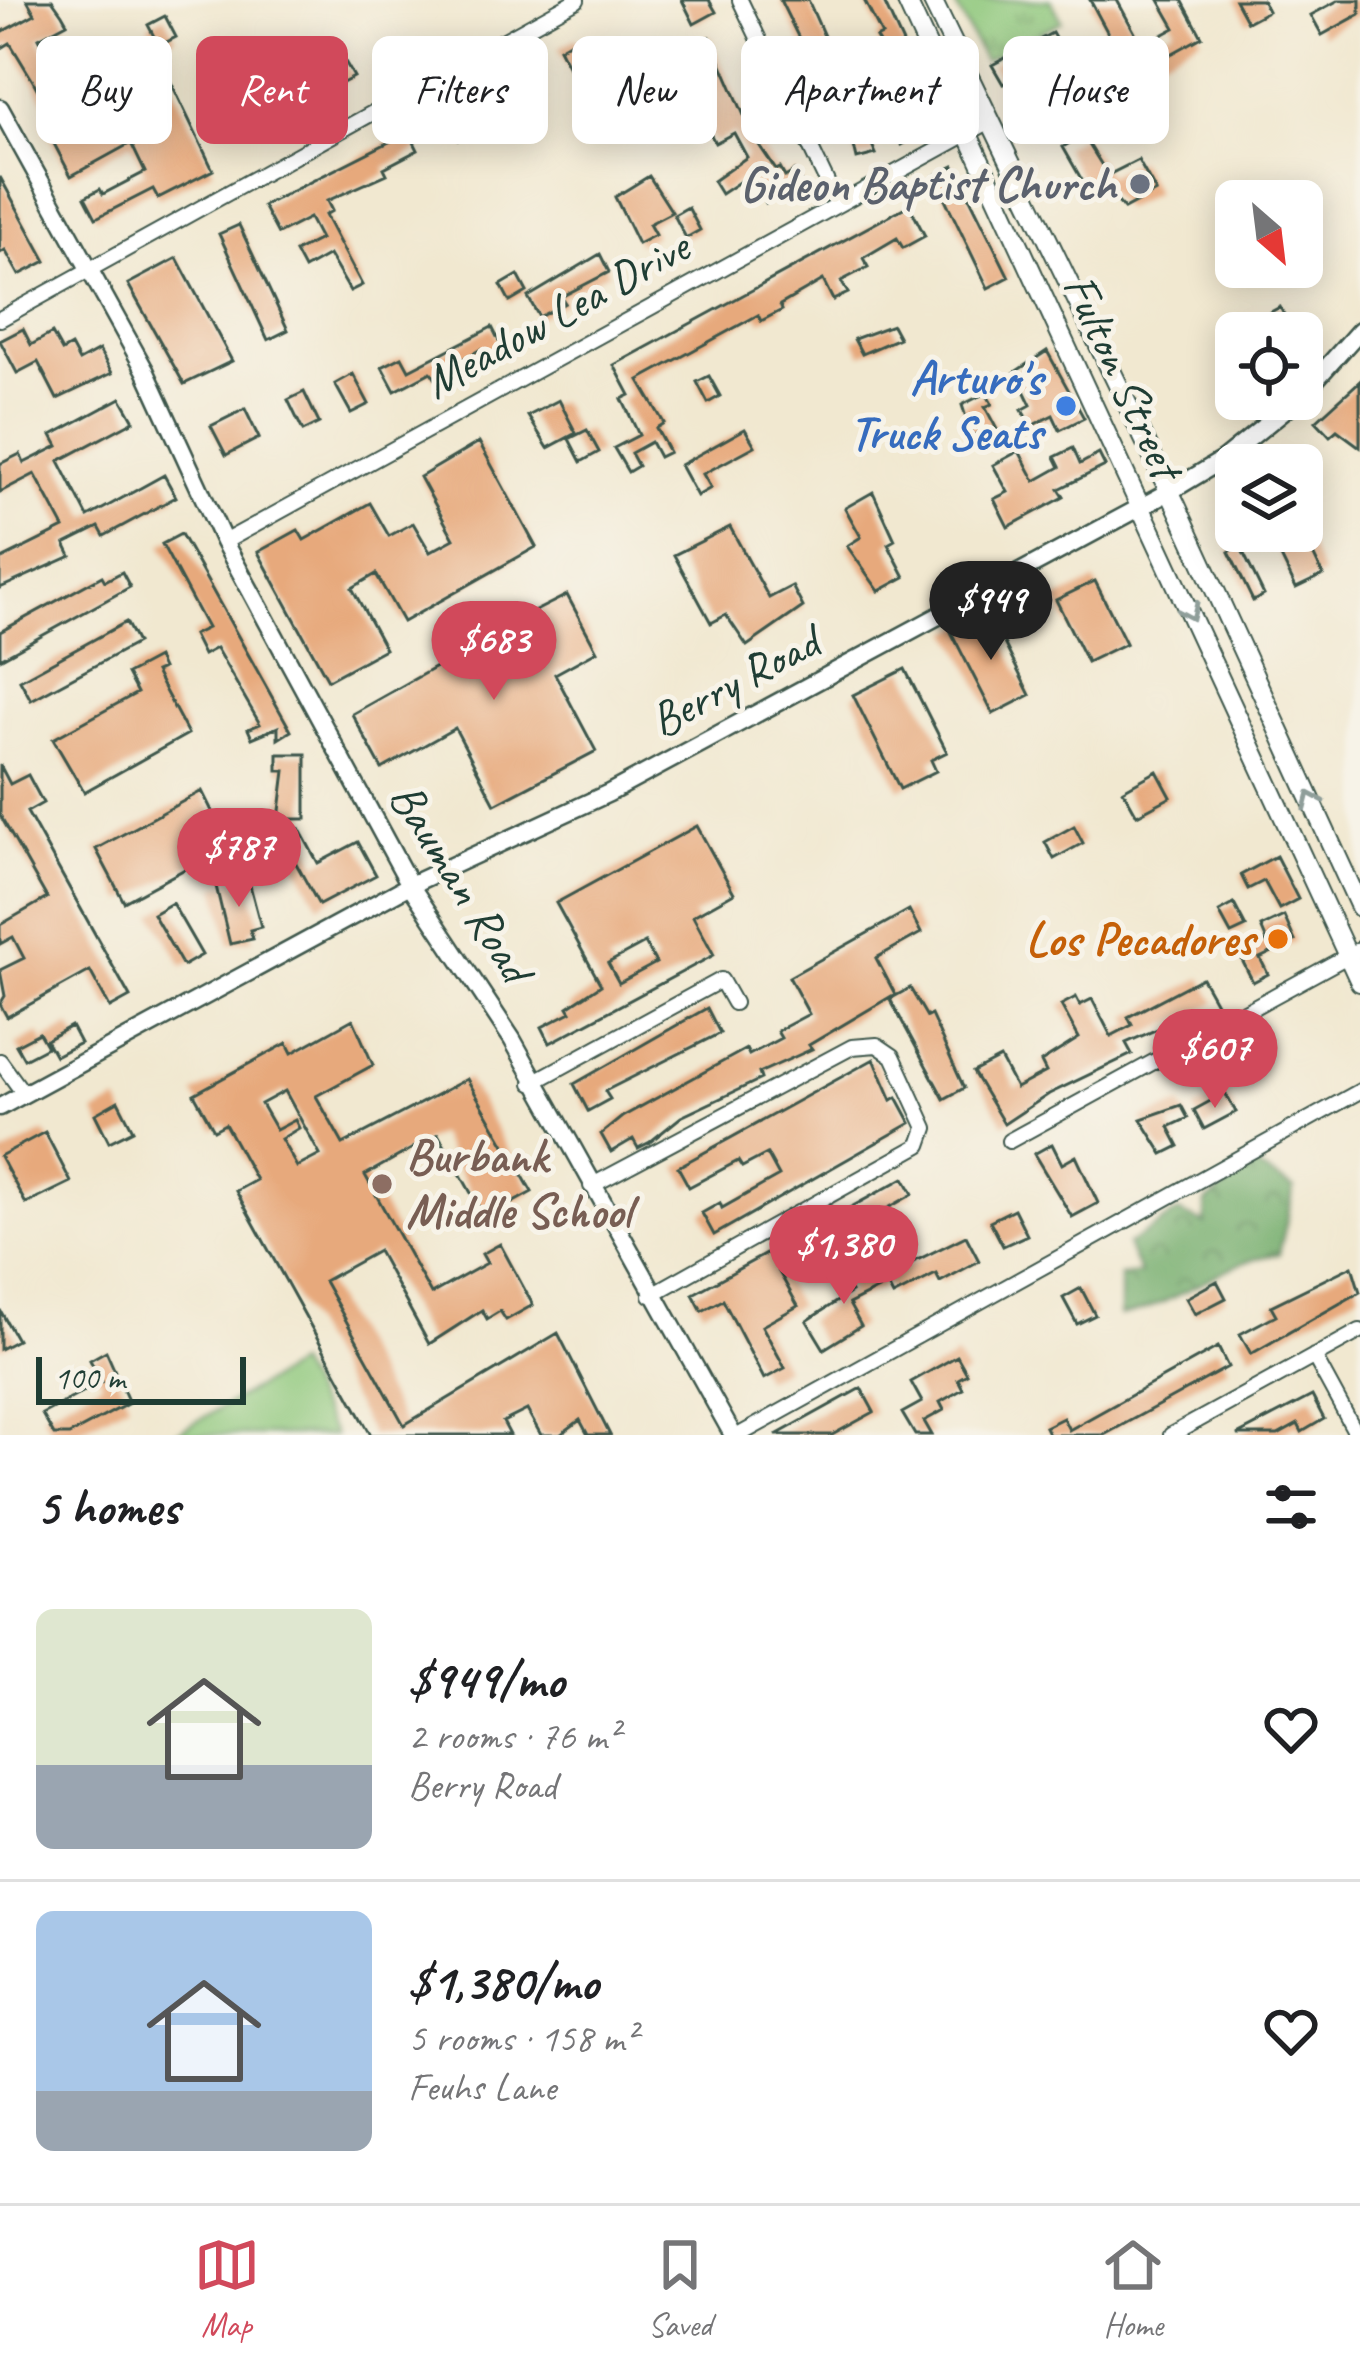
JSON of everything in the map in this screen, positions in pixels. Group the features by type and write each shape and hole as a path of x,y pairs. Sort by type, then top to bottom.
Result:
{"main road":[{"name":"Fulton Street","path":"906,0 923,36"},
{"name":"Fulton Street","path":"932,0 1169,492 1360,907"},
{"name":"Fulton Street","path":"972,144 1238,718 1354,953 1360,982"},
{"path":"1238,718 1269,704"}],"street":[{"path":"0,319 577,0"},
{"path":"740,0 837,203"},
{"name":"Bauman Road","path":"0,108 162,402 224,542 410,885 512,1040 651,1295 736,1435"},
{"name":"Meadow Lea Drive","path":"979,127 990,121"},
{"name":"Meadow Lea Drive","path":"224,542 947,144"},
{"name":"Berry Road","path":"1323,371 1360,330"},
{"name":"Berry Road","path":"0,1107 410,885 609,793 1169,492 1224,459 1272,420"},
{"path":"1009,1141 1354,953"},
{"path":"532,1083 721,980 734,1003"},
{"path":"591,1186 852,1047 878,1045 893,1056 926,1128 920,1145 651,1295"},
{"path":"0,1061 24,1094"},
{"path":"736,1435 1360,1090"},
{"path":"1171,1435 1360,1331"},
{"path":"1315,1357 1357,1435"}],"green space":[{"path":"953,0 1051,0 1062,21 1033,36 1003,36 1003,51 984,61 979,36 971,36"},
{"path":"1255,1166 1294,1189 1279,1254 1237,1265 1161,1303 1120,1316 1120,1276 1140,1274 1127,1245 1178,1212 1205,1224 1205,1203"},
{"path":"296,1365 334,1435 173,1435"}],"building":[{"path":"27,0 52,0 67,23 36,36 36,87 10,43 0,49 0,33 35,14"},
{"path":"682,0 709,0 716,12 694,24"},
{"path":"780,0 808,0 824,36 798,36"},
{"path":"864,0 883,0 900,36 882,35"},
{"path":"1090,0 1117,0 1137,36 1109,36"},
{"path":"1159,0 1182,0 1202,37 1169,55 1169,36 1160,36 1175,28"},
{"path":"1235,0 1262,0 1268,11 1247,22"},
{"path":"1339,0 1360,0 1360,14 1322,35 1311,15"},
{"path":"165,16 176,37 154,36 148,25"},
{"path":"572,40 572,73 559,48"},
{"path":"717,53 741,108 741,144 758,144 776,170 780,168 785,177 795,171 802,184 766,203 751,174 721,194 713,181 747,157 734,133 717,142"},
{"path":"1003,59 1003,84 992,65"},
{"path":"172,84 196,144 201,144 213,170 158,198 153,189 96,218 85,197 100,189 103,194 145,172 131,144 172,144"},
{"path":"54,144 129,144 71,176"},
{"path":"385,144 415,144 418,150 384,168 387,174 327,201 332,211 325,215 362,285 350,291 329,255 304,269 295,252 320,239 309,218 278,234 263,206"},
{"path":"853,144 872,144 876,154 857,159"},
{"name":"Gideon Baptist Church","path":"1089,144 1108,175 1138,160 1156,192 1124,209 1101,182 1087,189 1063,147"},
{"path":"954,166 1009,277 988,288 934,176"},
{"path":"649,176 672,212 649,224 655,235 638,244 615,197"},
{"path":"0,177 46,261 19,275 5,250 0,253"},
{"path":"909,205 925,236 903,248 897,238 863,258 868,267 841,281 848,293 833,300 823,280 780,305 782,310 761,321 758,315 639,380 664,423 656,428 669,452 659,457 651,442 631,453 638,466 628,472 614,448 639,435 622,399 630,395 614,365"},
{"path":"688,207 700,230 686,238 674,215"},
{"path":"239,225 288,330 268,340 219,234"},
{"path":"600,254 609,272 561,297 565,303 539,317 528,297"},
{"path":"177,258 232,361 184,384 128,284"},
{"path":"518,275 527,292 510,302 501,285"},
{"path":"892,325 899,338 862,354 854,339"},
{"path":"492,327 503,349 486,358 481,349 449,367 452,372 437,381 431,372 395,391 382,367 402,357 409,370"},
{"path":"23,329 31,345 52,333 62,351 71,346 79,361 99,350 112,373 57,399 38,362 17,373 0,341"},
{"path":"1047,351 1084,418 1060,430 1053,415 1031,426 1022,410 1031,405 1015,372"},
{"path":"353,374 369,404 351,413 335,384"},
{"path":"709,376 720,396 708,403 697,382"},
{"path":"1360,381 1360,447 1337,430 1330,436 1316,421 1323,420 1323,415"},
{"path":"304,392 319,423 303,431 288,400"},
{"path":"986,393 992,404 985,407 1000,435 988,441 983,431 972,436 962,405"},
{"path":"121,398 134,421 59,461 88,517 164,475 176,497 104,536 99,527 65,544 71,556 0,588 0,560 64,528 35,474 0,492 0,464 20,454 24,463 58,446 52,435"},
{"path":"559,400 576,433 548,448 528,416"},
{"path":"245,409 259,438 226,455 211,426"},
{"path":"745,429 755,446 703,474 711,488 697,496 680,465"},
{"path":"587,430 599,452 581,462 569,439"},
{"path":"479,442 536,547 403,622 376,574 352,588 385,649 328,680 258,552 298,530 304,540 370,503 389,536 413,523 430,552 454,539 420,477"},
{"path":"1073,448 1080,464 1099,454 1105,466 1059,489 1064,497 1008,527 994,499 1008,492 993,465 1019,451 1035,481 1060,467 1055,457"},
{"path":"873,492 895,540 888,544 905,577 879,591 847,546 861,537 845,508"},
{"path":"730,527 769,598 792,586 803,607 747,646 726,615 711,623 674,555"},
{"path":"181,534 291,731 278,739 278,727 252,738 248,729 260,724 216,648 203,655 193,635 207,628 162,544"},
{"path":"1229,552 1243,552 1264,595 1253,601"},
{"path":"1278,552 1312,552 1323,575 1296,588"},
{"path":"122,572 130,587 0,659 0,632 102,576 105,581"},
{"path":"1095,581 1126,643 1087,662 1056,600"},
{"path":"567,595 597,651 555,674 596,751 495,804 455,728 382,769 352,714 466,650 464,647"},
{"path":"989,613 1030,695 993,714 951,632"},
{"path":"126,622 137,643 31,700 20,680"},
{"path":"157,658 162,669 155,672 188,734 84,792 53,739 137,693 127,674"},
{"path":"905,669 947,752 931,760 936,771 900,789 853,695"},
{"path":"278,754 306,754 306,819 279,819 285,771 278,771"},
{"path":"0,765 10,784 28,775 43,803 27,812 130,997 110,1008 90,971 7,1017 0,1004 5,996 0,970 24,958 13,937 0,944 0,925 47,898 0,815"},
{"path":"1157,771 1171,797 1137,815 1123,790"},
{"path":"202,791 229,845 124,902 96,849"},
{"path":"697,826 734,893 693,916 714,955 550,1043 542,1027 571,1012 568,1007 601,985 556,903","holes":["645,943 656,963 619,983 608,963"]},
{"path":"1074,826 1083,843 1054,859 1045,842"},
{"path":"299,828 318,863 358,842 376,875 319,905 282,838"},
{"path":"1276,856 1298,899 1279,909 1264,881 1248,889 1241,875"},
{"path":"248,878 261,927 250,930 253,939 230,944 216,886"},
{"path":"172,903 202,955 183,966 153,914"},
{"path":"1234,904 1246,927 1231,934 1219,912"},
{"path":"909,910 921,933 876,958 895,994 809,1045 812,1049 759,1073 761,1079 681,1117 650,1142 638,1148 633,1139 611,1152 601,1134 622,1117 746,1049 749,1055 781,1038 777,1031 809,1014 789,977"},
{"path":"1284,916 1295,941 1260,958 1268,974 1253,982 1240,956 1267,941 1261,927"},
{"path":"1202,978 1216,1003 1126,1043 1132,1054 1049,1094 1004,1124 973,1072 1000,1058 1016,1088 1046,1072 1041,1062 1079,1038 1061,1005 1076,997 1080,1005 1092,999 1111,1036 1132,1025 1128,1017"},
{"path":"910,988 927,1017 931,1015 964,1088 944,1099 890,999"},
{"path":"707,1008 720,1033 605,1091 610,1099 588,1111 574,1084"},
{"path":"353,1019 373,1065 316,1096 343,1144 467,1079 532,1192 485,1218 438,1134 365,1175 431,1294 487,1263 482,1254 500,1244 533,1305 506,1320 500,1311 487,1319 482,1310 429,1344 378,1251 324,1281 404,1425 558,1333 610,1435 588,1435 580,1420 560,1435 541,1435 527,1410 503,1422 510,1435 371,1435 236,1191 256,1180 225,1124 214,1130 194,1094 287,1043 292,1053","holes":["285,1091 320,1155 297,1167 281,1139 299,1128 295,1120 276,1130 261,1104"]},
{"path":"71,1026 80,1043 55,1056 46,1040"},
{"path":"39,1033 47,1047 24,1059 16,1045"},
{"path":"874,1059 892,1100 897,1097 911,1123 714,1235 702,1213 720,1203 722,1208 779,1176 767,1154 742,1167 738,1161 689,1187 678,1167"},
{"path":"1225,1093 1236,1112 1204,1129 1194,1110"},
{"path":"118,1101 133,1130 109,1142 95,1114"},
{"path":"1181,1105 1188,1118 1169,1127 1179,1146 1163,1154 1141,1119"},
{"path":"45,1132 71,1182 26,1204 0,1156"},
{"path":"1052,1144 1062,1164 1076,1156 1098,1203 1072,1217 1034,1154"},
{"path":"904,1178 913,1194 778,1270 798,1306 762,1326 785,1368 764,1379 723,1300 702,1311 693,1294"},
{"path":"1014,1209 1027,1235 1003,1246 990,1221"},
{"path":"966,1236 979,1261 940,1282 936,1274 893,1296 883,1277"},
{"path":"852,1263 859,1276 874,1268 884,1286 849,1304 861,1326 824,1349 807,1321 851,1292 839,1270"},
{"path":"1352,1266 1360,1292 1251,1354 1240,1334 1276,1315 1271,1306"},
{"path":"1217,1281 1226,1298 1195,1314 1186,1298"},
{"path":"1081,1288 1095,1315 1077,1324 1063,1298"},
{"path":"0,1310 17,1340 0,1349"},
{"path":"1218,1347 1228,1367 1104,1435 1049,1435 1045,1427 1063,1418 1069,1430"},
{"path":"106,1351 129,1403 69,1435 54,1435 42,1414 102,1382 90,1360"},
{"path":"957,1356 967,1374 958,1379 963,1389 940,1402 944,1410 924,1421 932,1435 915,1435 902,1413 922,1402 911,1382"},
{"path":"861,1388 874,1412 832,1435 776,1435"},
{"path":"1312,1396 1324,1419 1302,1432 1298,1424 1278,1435 1237,1435"}],"place":[{"name":"Gideon Baptist Church","path":"1140,184"},
{"name":"Arturo's Truck Seats","path":"1066,406"},
{"name":"Los Pecadores","path":"1278,939"},
{"name":"Burbank Middle School","path":"382,1184"}]}
